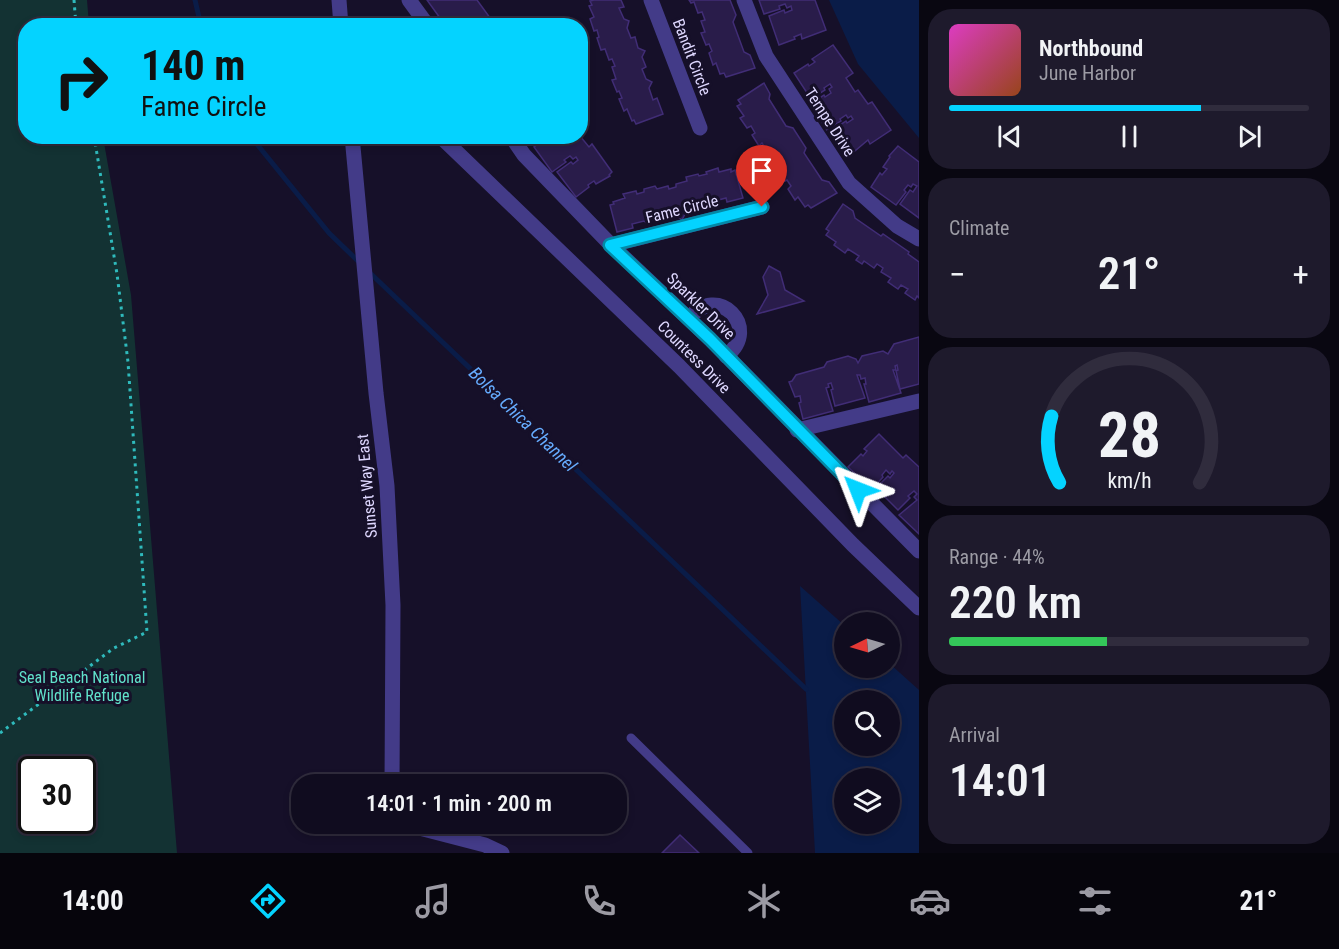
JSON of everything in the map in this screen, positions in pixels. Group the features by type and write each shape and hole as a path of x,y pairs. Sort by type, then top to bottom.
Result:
{"street":[{"path":"339,0 340,18"},
{"path":"409,0 422,18"},
{"name":"Bandit Circle","path":"651,0 700,128"},
{"name":"Tempe Drive","path":"744,0 765,56 849,183 897,225 919,239"},
{"name":"Sunset Way East","path":"353,144 387,486 393,605 392,774"},
{"name":"Countess Drive","path":"448,144 679,366 853,545 919,608"},
{"name":"Sparkler Drive","path":"516,144 524,155 610,245 726,356 919,551"},
{"name":"Fame Circle","path":"610,245 762,207"},
{"path":"689,320 702,307 711,304 728,309 735,315 740,333 738,342 726,356"},
{"path":"797,430 919,401"},
{"path":"443,834 485,845 502,853"}],"lane":[{"path":"631,738 748,853"}],"path":[{"path":"74,0 75,18"},
{"path":"0,734 114,648 147,632 128,362 117,274 95,144"}],"green space":[{"name":"Seal Beach National Wildlife Refuge","path":"0,0 87,0 88,18 18,18 18,144 104,144 131,295 177,853 0,853"}],"water":[{"path":"829,0 919,0 919,138 858,64"},
{"path":"800,586 834,616 834,678 900,678 900,673 919,690 919,853 815,853"}],"building":[{"path":"427,0 477,0 490,18 440,18"},
{"path":"621,0 624,7 619,8 624,19 629,21 627,28 631,38 635,37 638,48 645,51 642,57 646,67 642,69 646,79 652,82 649,88 653,100 657,98 663,114 636,124 634,120 632,121 627,109 624,111 619,99 622,98 612,80 616,79 612,67 615,66 612,59 609,60 605,49 601,50 597,30 594,31 590,19 594,17 589,6 592,5 590,1"},
{"path":"689,0 730,0 736,15 733,22 744,52 750,55 755,68 726,77 724,73 720,74 716,63 713,65 709,44 706,45 701,33 705,32 701,21 705,20 702,12 698,13 694,2 691,3"},
{"path":"759,0 815,0 826,30 802,39 801,34 779,45 769,16 784,10 785,13 792,10 791,6 787,8 785,4 779,6 780,9 764,14"},
{"path":"833,45 853,73 846,78 855,92 858,90 868,104 872,102 891,130 870,144 868,140 849,156 832,130 853,119 851,116 848,118 846,115 827,130 810,104 831,93 829,89 832,87 830,84 811,99 794,73 815,62 812,59"},
{"path":"764,83 770,94 769,99 786,126 793,128 806,148 804,153 822,180 829,182 837,193 811,208 808,205 805,207 798,197 795,200 788,189 791,186 787,180 783,182 776,172 779,170 773,160 776,158 772,151 768,153 762,143 759,146 752,135 755,133 751,126 747,128 740,118 744,116 737,106 741,104 738,100"},
{"path":"538,144 587,144 589,147 592,144 612,172 610,176 596,184 594,181 588,185 589,187 576,197 557,172 571,162 573,164 578,160 576,157 573,159 570,156 564,160 566,162 552,172 534,147"},
{"path":"898,146 919,162 919,218 900,204 910,190 913,192 917,186 908,185 904,190 906,192 896,205 871,187 880,173 882,175 887,169 883,167"},
{"path":"718,168 719,172 735,170 743,198 727,202 726,198 715,201 712,207 706,204 697,206 698,210 685,214 682,220 676,216 665,220 664,216 653,219 649,225 644,221 632,224 633,228 617,232 610,205 625,198 623,194 636,191 637,194 655,186 657,189 668,186 669,189 687,181 686,177 707,174 706,172"},
{"path":"843,204 853,211 855,218 881,236 883,234 919,262 919,298 917,296 915,300 905,293 908,289 901,285 898,289 888,282 891,278 881,272 883,268 877,264 874,268 864,261 862,264 856,260 859,256 848,249 845,253 834,245 836,242 826,235 829,231 826,229"},
{"path":"769,266 780,272 785,290 804,301 757,314 768,295 763,277"},
{"path":"919,337 919,384 900,389 897,365 896,370 893,370 901,393 869,402 864,384 866,384 865,378 861,379 860,375 857,375 865,398 835,406 831,390 833,389 831,383 828,384 829,387 826,388 833,411 803,419 799,403 801,402 800,396 795,397 789,382 796,375 824,367 827,362 848,356 856,359 858,363 862,356 883,351 888,354 894,344"},
{"path":"879,434 903,458 906,455 919,467 919,534 899,515 917,500 914,497 917,494 914,491 898,510 876,488 888,476 890,478 894,473 892,471 890,474 886,470 872,489 848,467 861,454 863,456 867,451 864,449"},
{"path":"680,835 699,853 662,853"}],"waterway":[{"name":"Bolsa Chica Channel","path":"195,0 199,18"},
{"name":"Bolsa Chica Channel","path":"257,144 329,233 360,263"},
{"name":"Bolsa Chica Channel","path":"369,272 806,689"}],"route":[{"path":"762,207 610,245 710,339 858,490"}]}
